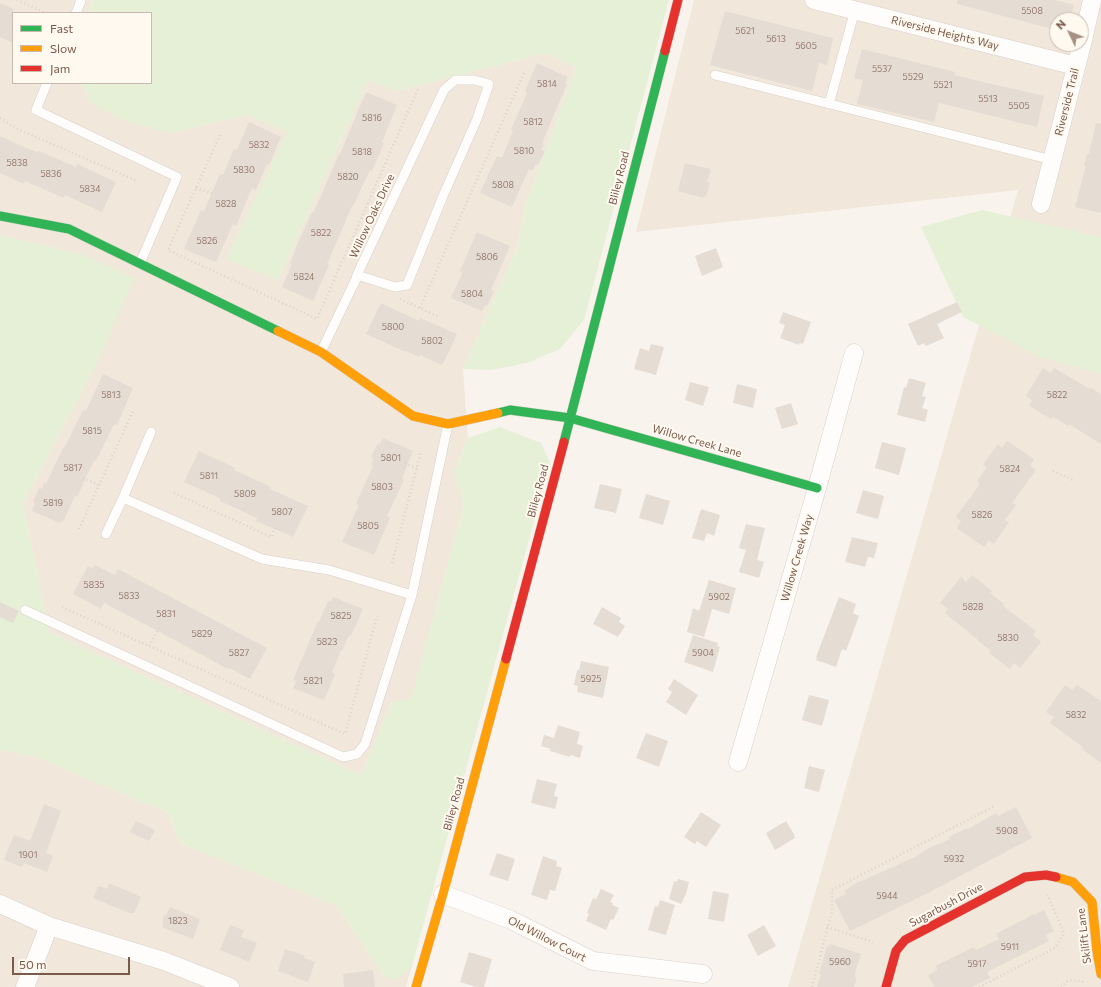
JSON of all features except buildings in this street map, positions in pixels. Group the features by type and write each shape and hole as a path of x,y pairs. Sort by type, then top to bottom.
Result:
{"street":[{"name":"Bliley Road","path":"416,987 443,894 570,418 678,0"},
{"name":"Riverside Heights Way","path":"814,0 856,5 1076,66"},
{"name":"Riverside Trail","path":"1042,204 1092,0"},
{"path":"0,216 70,229 321,352 413,416 448,424 510,410 570,418"},
{"name":"Willow Creek Way","path":"738,762 817,488 854,353"},
{"name":"Willow Creek Lane","path":"570,418 817,488"},
{"name":"Skilift Lane","path":"1046,875 1073,882 1092,902 1101,974"},
{"name":"Sugarbush Drive","path":"886,987 896,951 905,940 1025,877 1046,875"},
{"name":"Old Willow Court","path":"443,894 511,920 593,961 703,974"},
{"path":"0,904 49,926 164,961 230,987"},
{"path":"25,987 49,926"}],"lane":[{"path":"76,12 81,1 80,0"},
{"path":"829,104 856,5"},
{"path":"715,75 1052,160"},
{"name":"Willow Oaks Drive","path":"321,352 357,275 444,90 455,80 474,80 489,84 477,119 443,196 407,284 395,287 357,275"},
{"path":"47,84 36,110 177,177 140,263"},
{"path":"25,610 343,757 357,754 365,744 412,595 448,424"},
{"path":"106,534 151,432"},
{"path":"122,498 262,559 329,570 412,595"}],"path":[{"path":"17,0 44,12"},
{"path":"420,308 524,73"},
{"path":"220,135 168,250 317,319 418,89"},
{"path":"0,118 11,126 137,181"},
{"path":"196,188 214,194"},
{"path":"79,530 133,411"},
{"path":"392,563 421,452"},
{"path":"405,463 417,469"},
{"path":"1053,471 1073,480"},
{"path":"83,478 99,485"},
{"path":"174,493 271,537 276,526"},
{"path":"62,607 346,734 377,616"},
{"path":"149,646 159,628"},
{"path":"812,987 832,912 832,890 995,806"},
{"path":"979,987 1055,948 1064,933 1046,891"},
{"path":"828,927 873,942"},
{"path":"1061,987 1069,980 1082,981 1086,987"}],"shaded area":[{"path":"0,0 92,0 87,12 12,12 12,84 82,84 92,104 170,133 247,115 288,132 227,259 278,280 368,80 397,91 545,53 576,67 525,207 517,248 463,369 468,438 454,472 464,504 411,700 392,702 361,775 49,632 23,503 99,359 83,255 0,235"},
{"path":"694,0 1101,0 1101,987 788,987 1018,190 636,232"},
{"path":"0,750 36,757 167,812 180,843 337,906 384,976 412,966 406,987 0,987"}],"green space":[{"path":"92,0 669,0 584,320 560,349 527,363 491,370 463,369 517,248 525,207 576,67 545,53 397,91 368,80 278,280 226,259 287,132 247,115 170,133 123,120 92,104 82,84 152,84 152,12 87,12"},
{"path":"982,210 1101,237 1101,374 1040,357 963,317 921,227"},
{"path":"0,235 83,255 135,278 99,359 23,503 49,632 361,775 392,702 411,699 464,504 454,472 468,438 500,427 541,443 550,463 412,966 395,981 384,976 337,906 180,843 167,812 36,757 0,750"}],"traffic: fast":[{"path":"564,442 665,51"},
{"path":"0,216 69,229 278,331"},
{"path":"498,413 510,410 570,418 817,488"}],"traffic: slow":[{"path":"278,331 321,352 413,416 448,424 498,413"},
{"path":"416,987 443,894 506,659"},
{"path":"1056,877 1073,882 1092,902 1101,974"}],"traffic: jam":[{"path":"665,51 678,0"},
{"path":"506,659 564,442"},
{"path":"886,987 896,951 905,940 1025,877 1046,875 1056,877"}]}
